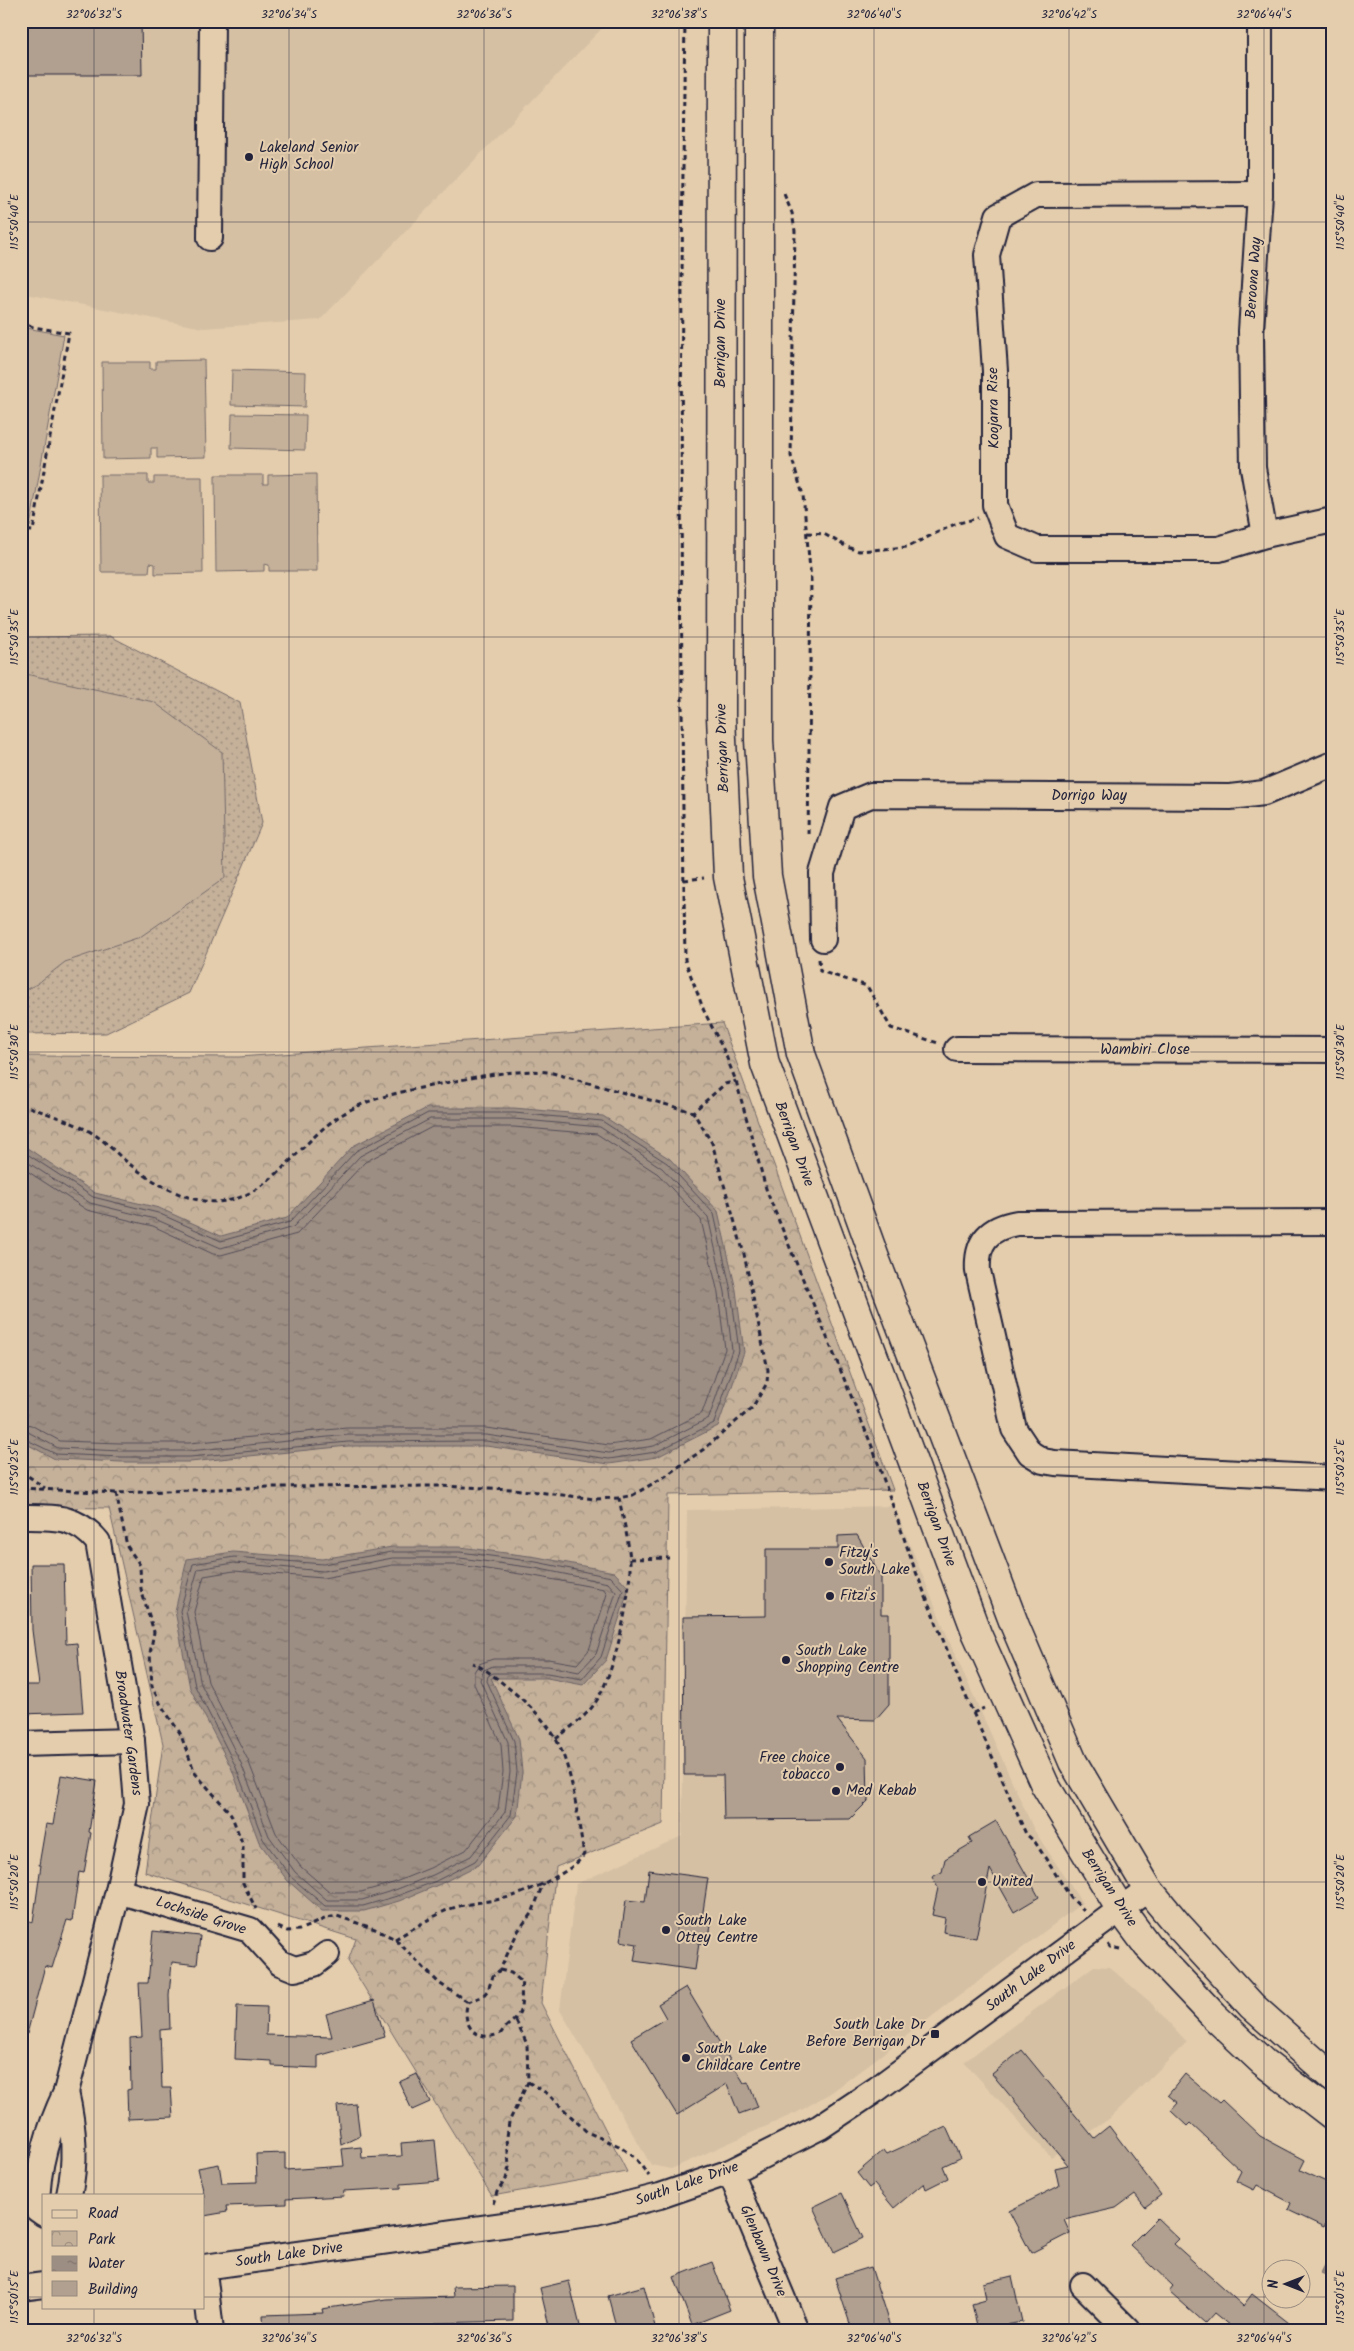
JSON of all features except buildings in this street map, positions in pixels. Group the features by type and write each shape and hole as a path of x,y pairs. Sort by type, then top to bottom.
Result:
{"main road":[{"name":"Berrigan Drive","path":"722,21 721,716 728,877 765,1064 977,1634 1046,1785 1121,1910 1147,1945 1214,2016 1263,2062 1333,2116"},
{"path":"759,21 759,740 767,876 801,1054 875,1258 1015,1626 1073,1762 1148,1889 1177,1924 1252,2006 1333,2078"},
{"path":"934,1519 970,1505"}],"street":[{"path":"210,238 212,21"},
{"name":"Beroona Way","path":"1260,21 1260,194 1250,330 1253,468 1265,535"},
{"name":"Koojarra Rise","path":"1260,194 1036,195 998,216 987,256 994,371 995,505 1007,536 1037,549 1219,549 1265,535 1333,520"},
{"name":"Dorrigo Way","path":"823,939 822,873 842,807 871,795 1230,797 1264,793 1333,764"},
{"name":"Wambiri Close","path":"957,1049 1333,1050"},
{"path":"1333,1222 1017,1223 1002,1226 990,1233 984,1240 977,1255 978,1271 1014,1429 1030,1453 1043,1461 1055,1463 1333,1478"},
{"name":"Broadwater Gardens","path":"21,1517 52,1517 70,1520 86,1530 98,1542 132,1742 137,1804 118,1891 66,2092 51,2123 40,2165 37,2209 42,2213"},
{"path":"21,1744 132,1742"},
{"name":"South Lake Drive","path":"205,2267 596,2212 660,2196 730,2172 820,2127 877,2089 1148,1889"},
{"name":"Lochside Grove","path":"118,1891 255,1924 280,1963 295,1969 314,1964 327,1954"},
{"name":"Broadwater Gardens","path":"66,2092 73,2123 74,2158 69,2194"},
{"name":"Glenbawn Drive","path":"730,2172 796,2330"},
{"path":"205,2280 211,2330"},
{"path":"21,2288 42,2285"},
{"path":"1083,2285 1128,2330"}],"path":[{"path":"780,186 792,213 795,231 791,456 801,483 810,580 808,840"},
{"path":"21,321 33,327 69,333 33,531 21,530"},
{"path":"807,533 824,534 847,547 859,551 908,547 954,524 999,514"},
{"path":"820,971 867,986 891,1028 957,1049"},
{"path":"21,1104 86,1129 135,1168 166,1187 203,1200 220,1201 237,1199 254,1192 272,1178 310,1138 342,1114 371,1100 493,1074 527,1070 549,1072 604,1086 683,1111 693,1112 725,1084 736,1081"},
{"path":"21,1488 116,1492 268,1486 439,1486 513,1489 595,1499 619,1498 632,1495 664,1477 704,1449 752,1408 767,1383 768,1370 744,1254 712,1143 693,1112"},
{"path":"21,1471 46,1489"},
{"path":"116,1492 126,1546 140,1566 141,1589 154,1632 150,1653 152,1686 161,1705 180,1733 195,1773 231,1814 243,1845 243,1883 255,1924 287,1931 299,1930 327,1918 337,1916 395,1939 439,1983 468,2002"},
{"path":"556,1739 578,1722 595,1704 606,1683 622,1627 630,1576 630,1559 619,1498"},
{"path":"900,1528 961,1685 1026,1834 1035,1842 1072,1898 1082,1907"},
{"path":"630,1559 669,1558"},
{"path":"395,1939 445,1911 464,1904 517,1895 581,1861 584,1854 573,1796 556,1739 518,1696 483,1667 472,1663"},
{"path":"468,2002 483,1996 488,1990 493,1976 500,1970 518,1931 534,1911 543,1882"},
{"path":"468,2002 465,2012 466,2022 478,2034 494,2036 501,2033 506,2024 515,2019 521,2008 522,1982 511,1972 500,1970"},
{"path":"491,2209 497,2192 506,2179 509,2167 507,2137 509,2122 528,2082 527,2044 515,2019"},
{"path":"528,2082 548,2094 587,2132 619,2146 636,2159 648,2174 660,2196"}],"shaded area":[{"name":"Lakeland Senior High School","path":"21,21 609,21 320,320 203,328 21,293"},
{"path":"894,1506 954,1652 1034,1830 1082,1903 832,2092 798,2112 671,2169 651,2165 560,2010 576,1884 682,1836 687,1510"},
{"path":"1094,1966 1109,1967 1149,2001 1187,2042 1109,2119 1051,2157 964,2062"}],"green space":[{"path":"21,327 64,335 30,527 21,525"},
{"path":"204,360 206,457 157,458 157,448 151,448 151,458 103,459 102,362 150,362 150,369 156,369 156,361"},
{"path":"232,370 306,372 305,407 231,405"},
{"path":"232,414 306,415 305,450 231,448"},
{"path":"316,474 317,571 269,571 269,565 264,564 264,571 216,572 215,475 263,475 263,484 268,484 268,475"},
{"path":"100,475 148,475 148,483 154,483 154,477 202,477 203,573 155,574 155,564 150,563 149,572 101,572"},
{"path":"110,636 240,703 262,823 189,993 106,1033 21,1034 21,637"},
{"path":"21,673 154,702 222,752 225,878 140,937 65,962 37,984 21,992"},
{"path":"722,1023 893,1490 668,1495 663,1824 556,1867 541,2003 627,2172 492,2196 348,1961 356,1939 145,1872 163,1744 109,1508 21,1507 21,1056 239,1057"}],"water":[{"path":"427,1108 514,1108 603,1116 670,1159 718,1211 736,1290 744,1352 718,1426 657,1457 609,1464 486,1446 348,1446 190,1462 121,1462 55,1459 21,1441 21,1144 95,1193 159,1208 221,1236 287,1218 353,1146"},
{"path":"392,1547 460,1547 537,1557 614,1572 629,1588 606,1660 583,1685 547,1678 491,1678 519,1739 522,1772 517,1816 478,1865 438,1885 399,1901 364,1911 322,1911 287,1880 259,1842 231,1767 190,1688 175,1611 187,1559 233,1552 322,1559"},
{"path":"1333,2249 1333,2278 1321,2273"}],"place":[{"name":"Lakeland Senior High School","path":"249,157"},
{"name":"Fitzy's South Lake","path":"829,1562"},
{"name":"Fitzi's","path":"830,1596"},
{"name":"South Lake Shopping Centre","path":"786,1660"},
{"name":"Free choice tobacco","path":"840,1767"},
{"name":"Med Kebab","path":"836,1791"},
{"name":"United","path":"982,1882"},
{"name":"South Lake Ottey Centre","path":"666,1930"},
{"name":"South Lake Dr Before Berrigan Dr","path":"935,2034"},
{"name":"South Lake Childcare Centre","path":"686,2058"}]}
